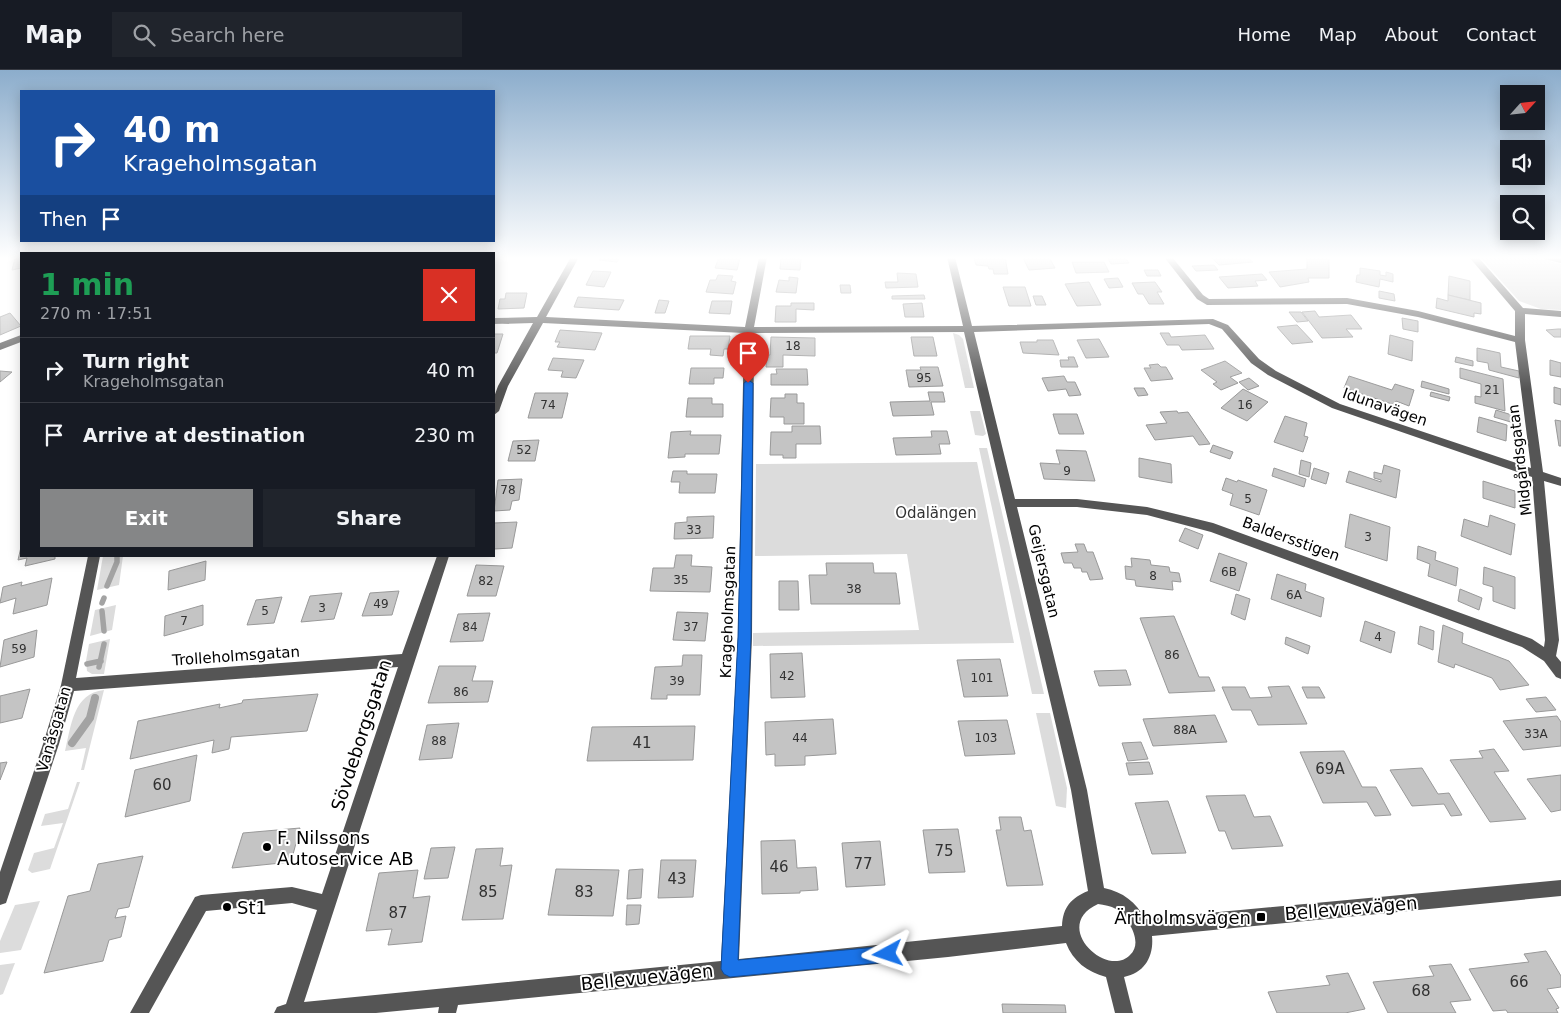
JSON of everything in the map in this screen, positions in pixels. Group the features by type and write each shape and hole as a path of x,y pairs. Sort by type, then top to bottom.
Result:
{"street":[{"path":"495,409 503,386 551,301"},
{"name":"Krageholmsgatan","path":"730,969 745,637 749,330 755,301"},
{"name":"Geijersgatan","path":"962,301 1079,790 1098,895"},
{"path":"1206,301 1219,303 1347,301"},
{"path":"1347,301 1418,314 1520,340"},
{"path":"1511,301 1520,311 1561,314"},
{"name":"Midgårdsgatan","path":"1520,311 1520,340 1538,475 1552,640 1549,656"},
{"path":"495,321 540,320 749,330 968,328"},
{"name":"Idunavägen","path":"968,328 1210,321 1225,327 1255,361 1311,395 1362,416 1561,482"},
{"path":"0,347 20,338"},
{"name":"Baldersstigen","path":"1011,503 1077,503 1148,511 1213,528 1527,642 1549,656"},
{"name":"Vanåsgatan","path":"0,897 51,744 68,685 94,557"},
{"name":"Sövdeborgsgatan","path":"287,1013 327,904 443,557"},
{"path":"1549,656 1561,672"},
{"name":"Trolleholmsgatan","path":"68,685 407,660"},
{"name":"Bellevuevägen","path":"1141,928 1561,888"},
{"path":"139,1013 201,903 292,895 327,904"},
{"path":"1098,895 1110,897 1123,904 1134,914 1141,928 1144,948 1140,958 1133,966 1124,970 1113,971 1091,962 1081,953 1071,934 1071,917 1076,906 1085,898 1098,895"},
{"name":"Bellevuevägen","path":"287,1013 449,1005 730,969 1071,934"},
{"path":"1113,971 1124,1013"}],"green space":[{"path":"1519,301 1561,301 1561,310 1541,309"},
{"path":"953,333 963,339 974,388 965,388"},
{"path":"970,411 980,411 986,434 983,436 975,435"},
{"path":"979,448 987,448 1044,694 1032,694"},
{"name":"Odalängen","path":"977,462 1014,643 753,646 753,633 919,630 907,554 755,556 756,464"},
{"path":"103,557 123,557 119,585 97,590"},
{"path":"116,605 112,630 90,636 95,610"},
{"path":"110,639 104,674 92,674 87,671 86,661 89,644"},
{"path":"104,690 84,770 81,770 86,748 65,751 72,722 80,704 86,697 94,692"},
{"path":"1036,713 1050,713 1067,788 1066,808 1056,806"},
{"path":"77,782 80,782 50,869 32,873 28,870 34,853 54,848 63,823 41,826 45,814 68,809"},
{"path":"40,901 21,950 0,953 0,941 15,905"},
{"path":"15,963 3,994 0,995 0,965"}],"building":[{"path":"500,301 525,301 524,308 498,309"},
{"path":"576,301 623,301 619,310 574,307"},
{"path":"659,301 669,301 665,313 655,313"},
{"path":"712,301 732,301 730,314 709,313"},
{"path":"1007,301 1029,301 1031,306 1009,306"},
{"path":"1035,301 1044,301 1046,305 1036,305"},
{"path":"1074,301 1099,301 1101,305 1077,306"},
{"path":"1147,301 1162,301 1164,304 1149,304"},
{"path":"1437,301 1473,301 1481,303 1481,314 1474,313 1474,317 1436,308"},
{"path":"791,303 814,303 814,310 796,309 796,322 775,322 776,306 791,306"},
{"path":"922,303 924,317 905,317 903,304"},
{"path":"1315,311 1319,317 1351,315 1362,329 1346,329 1353,337 1322,338 1302,312"},
{"path":"1289,312 1301,312 1308,321 1297,322"},
{"path":"10,313 20,326 0,335 0,317"},
{"path":"1402,318 1418,321 1418,332 1403,329"},
{"path":"1297,325 1313,342 1292,344 1277,327"},
{"path":"1561,329 1561,337 1554,337 1546,330"},
{"path":"560,330 602,333 595,350 557,347 560,342 555,342"},
{"path":"1160,333 1169,333 1171,337 1205,335 1214,349 1182,350 1179,345 1167,345"},
{"path":"495,334 503,334 497,353 495,353"},
{"path":"1390,335 1413,341 1412,361 1388,354"},
{"path":"690,336 730,336 728,349 724,349 723,356 710,355 711,349 688,349"},
{"path":"771,337 815,338 815,356 783,355 783,367 766,367 767,355 770,355"},
{"path":"911,337 933,337 937,356 914,356"},
{"path":"1099,339 1109,357 1086,358 1077,340"},
{"path":"1037,340 1053,340 1059,355 1023,353 1020,342 1037,342"},
{"path":"1477,348 1500,353 1501,367 1519,371 1519,378 1489,370 1488,363 1477,361"},
{"path":"1068,357 1074,357 1078,367 1061,367 1060,360 1069,360"},
{"path":"1456,357 1473,361 1473,366 1455,362"},
{"path":"553,358 584,360 576,378 561,377 563,371 548,370"},
{"path":"1550,360 1561,363 1561,377 1550,375"},
{"path":"1225,361 1242,373 1230,377 1238,383 1221,390 1213,384 1217,382 1201,370"},
{"path":"1158,364 1161,367 1166,367 1173,379 1151,381 1144,368 1151,368 1149,365"},
{"path":"920,367 938,367 943,386 909,387 906,370 921,370"},
{"path":"691,368 724,368 723,378 714,378 714,384 689,384"},
{"path":"1460,368 1503,379 1505,411 1475,403 1475,396 1481,397 1481,384 1460,378"},
{"path":"776,369 807,369 808,385 771,385 771,374 777,374"},
{"path":"0,371 12,372 0,382"},
{"path":"1064,376 1067,382 1075,382 1081,395 1069,396 1066,389 1048,391 1042,378"},
{"path":"1349,376 1392,390 1395,384 1414,390 1409,406 1396,401 1395,405 1344,388"},
{"path":"1249,378 1259,386 1248,390 1239,382"},
{"path":"1422,381 1449,389 1449,394 1421,387"},
{"path":"1554,387 1561,389 1561,405 1554,403"},
{"path":"1134,388 1144,388 1148,395 1138,396"},
{"path":"1243,389 1268,402 1247,421 1221,408"},
{"path":"928,392 943,392 945,402 931,402 934,415 893,416 890,402 930,401"},
{"path":"1431,392 1450,397 1449,401 1430,396"},
{"path":"535,393 568,393 562,418 528,418"},
{"path":"785,394 797,394 797,403 804,403 804,424 784,424 784,417 770,417 771,398 785,398"},
{"path":"688,398 712,398 712,404 723,404 723,417 686,417"},
{"path":"1496,410 1515,416 1514,423 1494,417"},
{"path":"1177,411 1178,413 1188,412 1210,444 1199,445 1193,436 1155,440 1146,425 1167,423 1160,412"},
{"path":"1053,414 1077,414 1084,434 1059,434"},
{"path":"1285,416 1307,423 1304,436 1308,437 1303,452 1274,442"},
{"path":"1479,417 1507,425 1506,441 1477,432"},
{"path":"1555,420 1561,421 1561,446 1559,446"},
{"path":"792,426 820,426 821,444 796,444 796,458 770,455 771,432 792,432"},
{"path":"691,431 690,435 721,435 719,454 685,454 685,457 668,458 671,432"},
{"path":"931,431 947,431 950,444 939,444 941,454 896,455 893,438 932,437"},
{"path":"539,440 535,461 508,461 513,441"},
{"path":"1213,445 1233,452 1230,459 1210,452"},
{"path":"1056,450 1086,451 1095,481 1044,479 1040,463 1060,464"},
{"path":"1139,458 1171,464 1172,483 1139,477"},
{"path":"1301,460 1311,463 1309,477 1299,474"},
{"path":"1384,465 1400,470 1396,498 1346,482 1349,471 1381,482 1381,480 1374,478 1374,472 1382,474"},
{"path":"1274,468 1306,479 1304,487 1272,476"},
{"path":"1314,468 1329,473 1326,484 1311,479"},
{"path":"673,471 687,471 687,474 717,474 715,493 679,493 680,482 671,482"},
{"path":"1226,478 1267,490 1259,515 1230,505 1233,494 1222,490"},
{"path":"522,479 519,500 512,501 510,510 495,511 498,480"},
{"path":"1483,481 1515,491 1515,508 1483,498"},
{"path":"1350,514 1390,527 1387,561 1345,547"},
{"path":"1490,515 1515,524 1511,555 1461,536 1464,519 1488,527"},
{"path":"714,516 713,538 674,539 675,523 687,522 687,517"},
{"path":"517,522 512,548 495,549 495,523"},
{"path":"1185,528 1203,535 1198,549 1179,541"},
{"path":"1075,544 1084,544 1087,552 1093,552 1103,579 1090,580 1087,572 1082,572 1081,568 1074,568 1072,563 1064,563 1061,553 1078,552"},
{"path":"1418,546 1436,552 1435,560 1458,568 1456,586 1428,576 1430,564 1417,559"},
{"path":"20,551 20,557 55,557 55,559 25,566 27,558 18,560"},
{"path":"1219,553 1247,563 1239,591 1210,581"},
{"path":"676,555 692,555 691,566 712,567 710,592 650,591 653,568 674,568"},
{"path":"1131,558 1150,560 1151,565 1169,567 1170,572 1179,573 1181,582 1172,581 1173,590 1136,586 1135,580 1126,579 1125,566 1132,567"},
{"path":"206,561 205,580 168,590 169,571"},
{"path":"826,563 873,563 874,573 896,573 900,604 811,604 809,575 827,575"},
{"path":"476,565 504,566 496,596 467,596"},
{"path":"1484,567 1515,577 1515,609 1493,601 1493,587 1483,584"},
{"path":"1277,574 1306,584 1305,591 1324,598 1321,617 1271,599"},
{"path":"52,578 47,605 13,614 16,598 0,603 3,587 22,582 21,586"},
{"path":"779,581 798,581 799,610 779,610"},
{"path":"1460,589 1482,598 1479,610 1458,601"},
{"path":"399,591 392,615 362,616 370,593"},
{"path":"342,593 334,619 301,622 310,596"},
{"path":"1236,594 1250,599 1245,620 1231,614"},
{"path":"282,597 274,623 247,625 256,600"},
{"path":"203,605 203,625 164,636 165,616"},
{"path":"677,612 708,613 705,641 673,640"},
{"path":"490,613 483,641 450,642 458,614"},
{"path":"1174,616 1199,677 1209,677 1215,691 1169,693 1140,618"},
{"path":"1365,621 1395,632 1391,653 1360,641"},
{"path":"1443,625 1463,633 1462,643 1509,661 1529,685 1500,690 1492,678 1455,664 1454,668 1438,662"},
{"path":"1420,626 1434,631 1433,650 1418,644"},
{"path":"37,630 34,657 0,667 4,640"},
{"path":"1286,637 1310,646 1308,654 1285,644"},
{"path":"802,653 805,697 771,698 770,654"},
{"path":"683,655 702,655 700,695 667,695 667,699 651,699 655,667 682,666"},
{"path":"1000,659 1008,696 964,697 957,660"},
{"path":"439,666 476,666 472,681 493,681 488,702 428,703"},
{"path":"1126,670 1131,685 1099,686 1094,671"},
{"path":"1289,686 1307,724 1258,725 1251,710 1232,710 1222,687 1245,687 1250,698 1272,697 1268,687"},
{"path":"1302,687 1319,687 1325,698 1307,698"},
{"path":"30,689 22,718 0,723 0,696"},
{"path":"318,694 307,731 231,737 229,749 212,753 214,740 130,759 138,721 220,704 219,708 242,703 243,700"},
{"path":"1546,697 1556,710 1536,712 1526,699"},
{"path":"1215,715 1227,742 1153,746 1143,719"},
{"path":"1557,716 1561,722 1561,746 1523,750 1503,721"},
{"path":"833,719 836,754 805,756 805,765 775,766 775,754 766,755 765,722"},
{"path":"1007,720 1015,754 965,756 958,721"},
{"path":"459,723 452,758 419,760 427,725"},
{"path":"695,726 693,760 587,761 592,727"},
{"path":"1141,742 1148,759 1128,761 1122,743"},
{"path":"1494,749 1509,771 1494,772 1526,819 1490,822 1450,760 1483,758 1479,751"},
{"path":"1344,751 1362,787 1376,787 1391,815 1375,816 1367,802 1323,803 1300,752"},
{"path":"197,755 190,801 125,817 135,770"},
{"path":"7,762 0,780 0,763"},
{"path":"1149,762 1153,774 1129,775 1126,763"},
{"path":"1422,768 1438,794 1449,793 1462,815 1451,816 1444,804 1412,806 1390,770"},
{"path":"1561,775 1561,810 1551,812 1527,779"},
{"path":"1245,795 1254,817 1270,816 1283,846 1232,849 1225,831 1219,831 1206,796"},
{"path":"1168,801 1186,853 1152,854 1135,803"},
{"path":"999,817 1021,817 1024,831 1031,830 1043,885 1007,886 996,830 1001,830"},
{"name":"F. Nilssons Autoservice AB","path":"300,828 291,862 232,868 243,833"},
{"path":"958,829 965,872 929,873 923,830"},
{"path":"795,840 797,868 816,867 818,890 800,891 800,893 762,894 761,841"},
{"path":"880,841 885,885 846,887 842,843"},
{"path":"455,847 448,878 424,879 431,848"},
{"path":"503,848 500,866 512,865 503,919 462,920 476,849"},
{"path":"143,856 129,907 118,909 115,918 126,916 121,937 109,940 103,961 44,973 68,896 90,891 98,864"},
{"path":"661,860 696,860 693,897 658,898"},
{"path":"556,869 619,870 613,916 548,915"},
{"path":"643,869 641,898 627,899 629,870"},
{"path":"418,870 413,898 430,896 422,942 388,945 392,929 366,931 379,873"},
{"path":"627,905 641,905 639,924 626,925"},
{"path":"1546,951 1561,976 1561,987 1547,989 1559,1008 1556,1009 1558,1013 1508,1013 1506,1010 1493,1011 1469,969 1529,962 1524,954"},
{"path":"1451,964 1471,1000 1450,1002 1456,1013 1388,1013 1373,982 1434,976 1429,966"},
{"path":"1348,973 1365,1009 1345,1013 1277,1013 1268,992 1330,985 1326,976"},
{"path":"1002,1004 1065,1005 1066,1013 1003,1013"}],"waterway":[{"path":"107,586 117,562 117,557"},
{"path":"102,603 104,598"},
{"path":"102,611 104,631"},
{"path":"100,661 104,644"},
{"path":"87,664 100,661"},
{"path":"99,667 100,661"},
{"path":"72,743 90,718 95,698"}],"place":[{"name":"F. Nilssons Autoservice AB","path":"267,847"},
{"name":"St1","path":"227,907"},
{"name":"Ärtholmsvägen","path":"1261,917"}],"route":[{"path":"748,383 745,637 729,941 730,969 888,954"}]}
